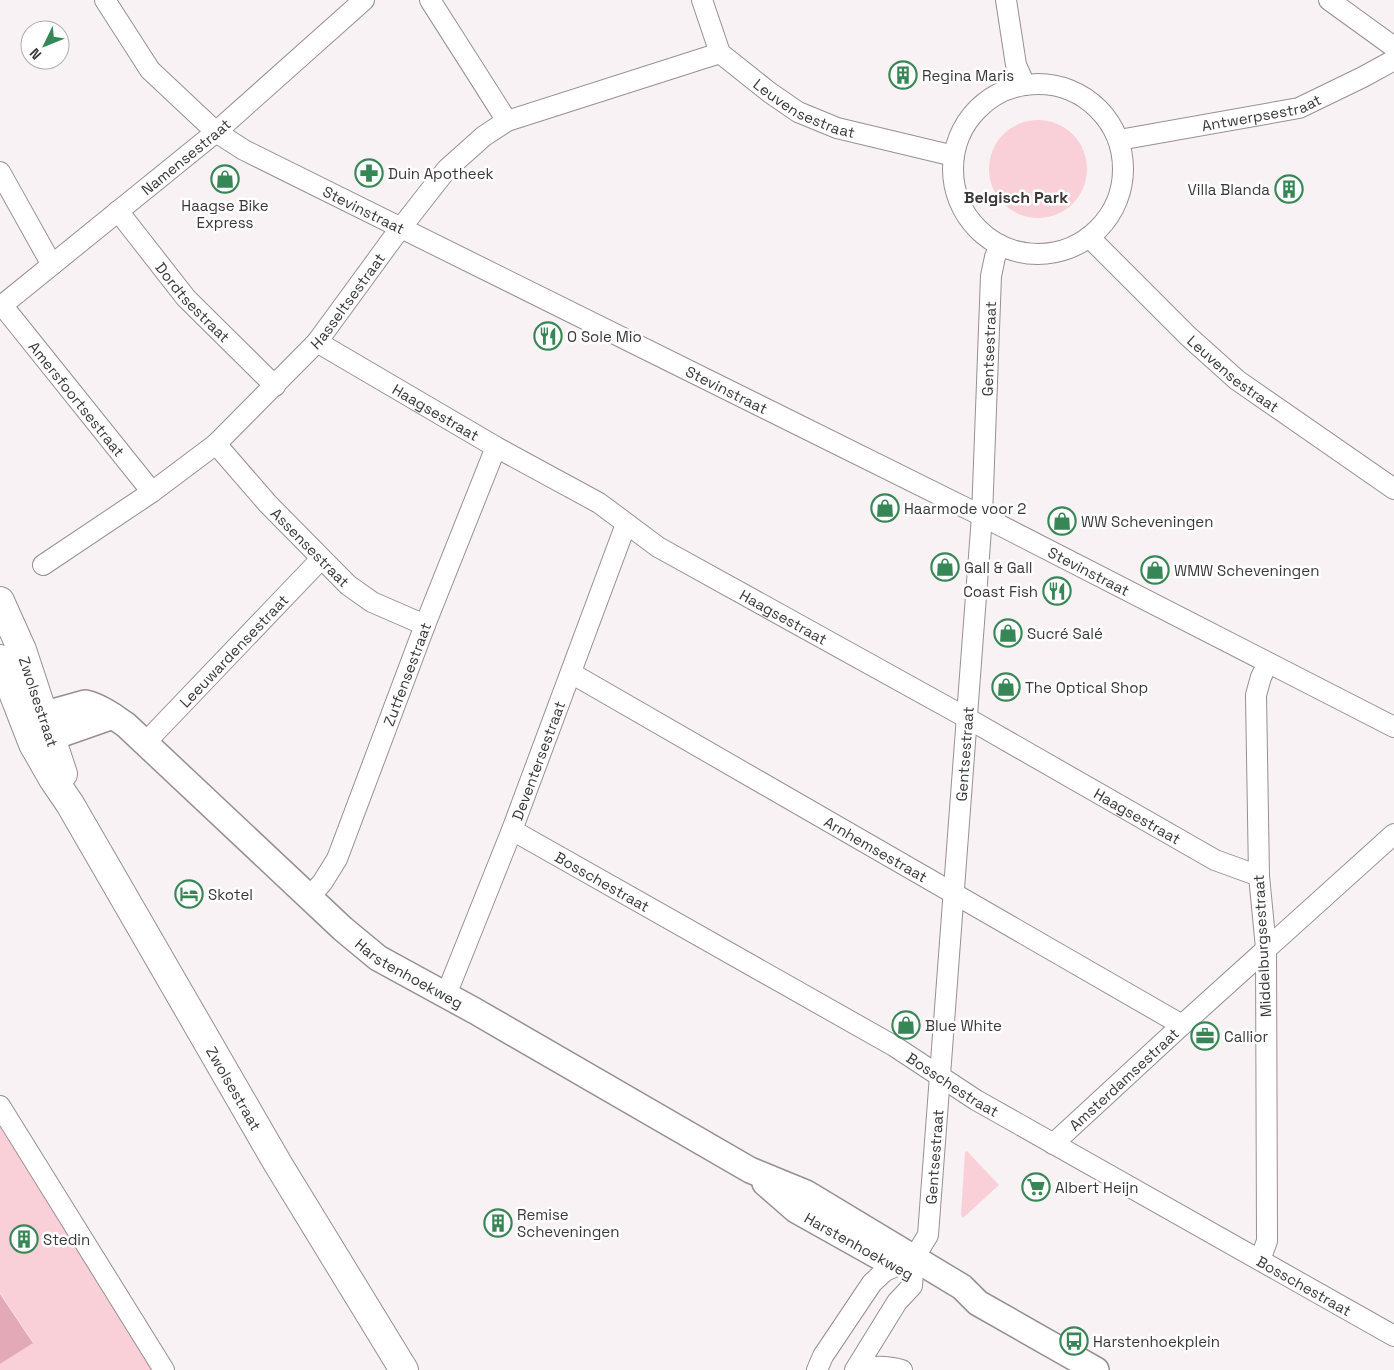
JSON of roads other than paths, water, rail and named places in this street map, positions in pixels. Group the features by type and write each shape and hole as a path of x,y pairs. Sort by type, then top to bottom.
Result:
{"main road":[{"name":"Zwolsestraat","path":"0,601 6,632 22,650 38,729"},
{"name":"Zwolsestraat","path":"0,659 64,777 70,804 278,1164 404,1370"}],"street":[{"name":"Stevinstraat","path":"105,0 150,70 216,132 244,150 982,516 1394,727"},
{"name":"Namensestraat","path":"1,306 216,132 364,0"},
{"path":"430,0 507,121"},
{"path":"702,0 720,53"},
{"path":"1006,0 1016,65 1025,84"},
{"path":"1328,0 1394,47"},
{"name":"Hasseltsestraat","path":"43,565 152,492 216,444 317,342 447,169 484,136 507,121 720,53"},
{"name":"Leuvensestraat","path":"720,53 769,92 798,112 837,128 954,156"},
{"name":"Antwerpsestraat","path":"1118,140 1299,108 1394,60"},
{"path":"1025,84 1051,85 1074,92 1104,114 1118,140 1123,166 1120,193 1109,217 1089,237 1065,250 1028,254 1000,245 975,226 962,206 954,182 954,156 963,129 976,110 1002,92 1025,84"},
{"path":"0,172 52,265"},
{"name":"Dordtsestraat","path":"118,211 186,298 275,386"},
{"name":"Leuvensestraat","path":"1089,237 1188,336 1237,380 1394,489"},
{"name":"Gentsestraat","path":"907,1266 928,1235 929,1228 982,516 991,276 1000,245"},
{"name":"Amersfoortsestraat","path":"1,306 152,492"},
{"name":"Haagsestraat","path":"317,342 496,447 599,503 658,547 967,718 1215,860 1259,876"},
{"name":"Assensestraat","path":"216,444 268,504 348,586 372,602 425,624"},
{"name":"Zutfensestraat","path":"309,897 322,883 337,859 425,624 496,447"},
{"name":"Deventersestraat","path":"446,995 512,830 626,524"},
{"name":"Leeuwardensestraat","path":"145,743 321,559"},
{"name":"Middelburgsestraat","path":"1260,1260 1267,1241 1266,948 1259,876 1256,695 1261,677 1268,663"},
{"name":"Arnhemsestraat","path":"571,674 954,892 1182,1025"},
{"name":"Harstenhoekweg","path":"38,729 113,716 126,725 343,929 378,958 446,995 750,1170 796,1210 907,1266 962,1287 978,1303 1096,1370"},
{"name":"Bosschestraat","path":"512,830 894,1046 976,1100 1394,1336"},
{"name":"Amsterdamsestraat","path":"1053,1144 1266,948 1394,834"},
{"path":"0,1106 164,1370"},
{"path":"817,1370 823,1356 872,1283 886,1271 907,1266 912,1286 897,1302 855,1370"},
{"path":"860,1370 869,1367 891,1366 902,1370"}],"place":[{"name":"Regina Maris","path":"903,75"},
{"name":"Duin Apotheek","path":"369,173"},
{"name":"Haagse Bike Express","path":"225,179"},
{"name":"Villa Blanda","path":"1289,189"},
{"name":"O Sole Mio","path":"548,336"},
{"name":"Haarmode voor 2","path":"885,508"},
{"name":"WW Scheveningen","path":"1062,521"},
{"name":"Gall & Gall","path":"945,567"},
{"name":"WMW Scheveningen","path":"1155,570"},
{"name":"Coast Fish","path":"1057,591"},
{"name":"Sucré Salé","path":"1008,633"},
{"name":"The Optical Shop","path":"1006,687"},
{"name":"Skotel","path":"189,894"},
{"name":"Blue White","path":"906,1025"},
{"name":"Callior","path":"1205,1036"},
{"name":"Albert Heijn","path":"1036,1187"},
{"name":"Remise Scheveningen","path":"498,1223"},
{"name":"Stedin","path":"24,1239"},
{"name":"Harstenhoekplein","path":"1074,1341"}],"district":[{"name":"Belgisch Park","path":"1016,197"}]}
